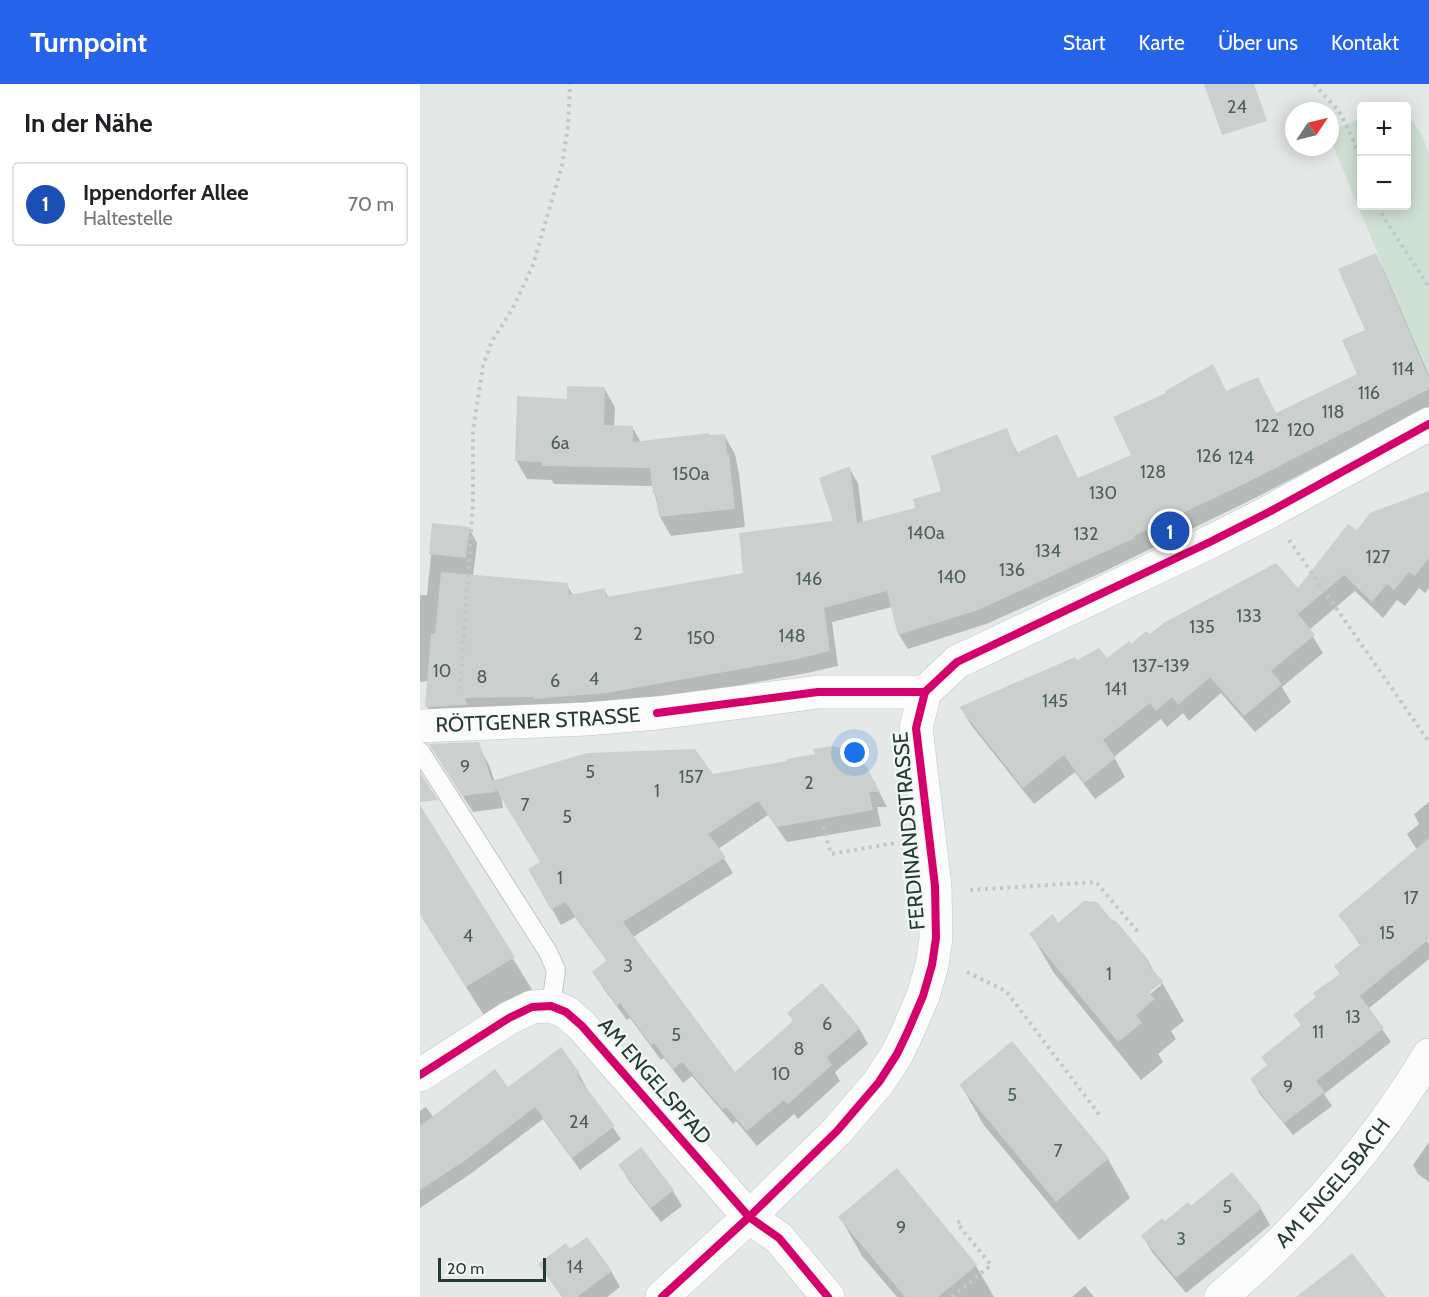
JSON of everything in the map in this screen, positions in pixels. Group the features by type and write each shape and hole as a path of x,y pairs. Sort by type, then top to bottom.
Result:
{"street":[{"path":"925,692 957,662 1250,522 1429,424"},
{"name":"RÖTTGENER STRASSE","path":"420,726 587,719 657,713 818,692 925,692"},
{"name":"FERDINANDSTRASSE","path":"662,1297 749,1217 837,1131 879,1082 897,1054 923,996 932,965 937,910 916,728 925,692"},
{"path":"420,1075 508,1018 532,1007 551,1006"},
{"name":"AM ENGELSPFAD","path":"551,1006 566,1012 582,1026 749,1217 779,1238 828,1297"},
{"name":"AM ENGELSBACH","path":"1221,1297 1322,1202 1367,1147 1429,1055"}],"lane":[{"path":"420,751 548,952 556,970 551,1006"}],"path":[{"path":"457,725 473,503 474,431 483,366 492,340 513,308 537,253 562,166 568,126 570,84"},
{"path":"1314,84 1338,110 1359,156"},
{"path":"1381,210 1429,287"},
{"path":"1286,535 1429,742"},
{"path":"823,826 831,854 892,844"},
{"path":"969,890 1096,882 1138,932"},
{"path":"966,971 1006,991 1101,1117"},
{"path":"952,1297 991,1265 957,1223 960,1221"}],"green space":[{"path":"1357,120 1357,203 1337,156 1339,127"},
{"path":"1411,120 1422,135 1429,155 1429,378 1360,210 1411,210"}],"building":[{"path":"1204,84 1254,84 1267,121 1222,135"},
{"path":"1376,253 1429,378 1429,389 1244,484 1134,536 1135,538 978,610 898,635 887,591 824,608 830,651 798,659 606,693 534,699 534,697 465,698 467,705 425,707 431,634 435,634 441,572 568,583 569,595 605,588 606,597 743,573 739,533 833,521 819,478 850,466 857,523 915,508 913,499 941,491 931,456 1007,428 1016,453 1057,434 1078,478 1131,455 1113,417 1166,393 1165,391 1213,364 1226,391 1258,377 1276,413 1357,374 1342,340 1365,330 1338,269"},
{"path":"567,386 605,387 604,425 633,426 633,442 709,433 709,435 725,434 735,509 659,517 650,468 542,466 542,462 515,461 517,396 567,399"},
{"path":"1429,491 1429,558 1415,576 1409,572 1394,590 1387,584 1372,602 1344,575 1298,614 1315,635 1271,671 1282,684 1244,716 1210,677 1178,705 1172,697 1156,711 1150,703 1103,740 1116,758 1084,783 1064,755 1023,788 959,707 1075,657 1077,660 1099,648 1107,658 1129,641 1131,644 1146,631 1150,634 1165,622 1276,563 1298,588 1348,524 1357,530 1370,513"},
{"path":"432,523 470,527 466,558 429,554"},
{"path":"479,742 492,781 587,753 695,749 713,774 787,761 787,759 815,754 813,749 831,746 842,748 858,758 867,767 880,792 869,792 873,810 777,827 758,801 708,834 726,857 623,922 735,1072 794,1020 787,1013 822,983 860,1028 827,1057 832,1065 788,1104 784,1100 747,1131 726,1107 723,1110 682,1062 673,1069 654,1043 651,1045 620,1003 617,1006 592,972 607,960 565,902 551,910 528,869 540,862 494,786 496,792 462,796 429,744"},
{"path":"420,772 438,800 420,802"},
{"path":"420,805 515,957 466,987 420,914"},
{"path":"1429,838 1429,939 1360,996 1384,1028 1316,1081 1325,1092 1284,1123 1250,1079 1267,1065 1261,1057 1301,1025 1293,1015 1316,997 1313,993 1340,974 1334,966 1361,944 1338,915"},
{"path":"1084,901 1097,902 1112,920 1116,921 1163,981 1149,993 1155,999 1136,1015 1142,1023 1118,1042 1029,934 1053,914 1058,923"},
{"path":"1012,1041 1109,1158 1056,1202 959,1085"},
{"path":"561,1047 580,1073 577,1075 615,1126 572,1158 535,1107 466,1160 420,1190 420,1126 495,1069 508,1087"},
{"path":"641,1147 674,1190 651,1208 618,1165"},
{"path":"897,1168 977,1265 938,1297 905,1297 838,1217"},
{"path":"1232,1172 1262,1208 1176,1278 1141,1236 1162,1218 1165,1221 1188,1202 1191,1206"},
{"path":"587,1237 612,1271 577,1297 563,1297 538,1264 566,1243 570,1249"},
{"path":"1352,1253 1386,1297 1296,1297 1336,1266"}],"cycle path":[{"path":"657,713 818,692 925,692 957,662 1210,542 1429,424"},
{"path":"662,1297 749,1217 837,1131 879,1082 897,1054 908,1031 923,996 932,965 936,938 935,886 916,728 925,692"},
{"path":"420,1075 509,1018 532,1007 551,1006 566,1012 582,1026 749,1217 779,1238 828,1297"}],"place":[{"name":"Ippendorfer Allee","path":"1170,531"}]}
